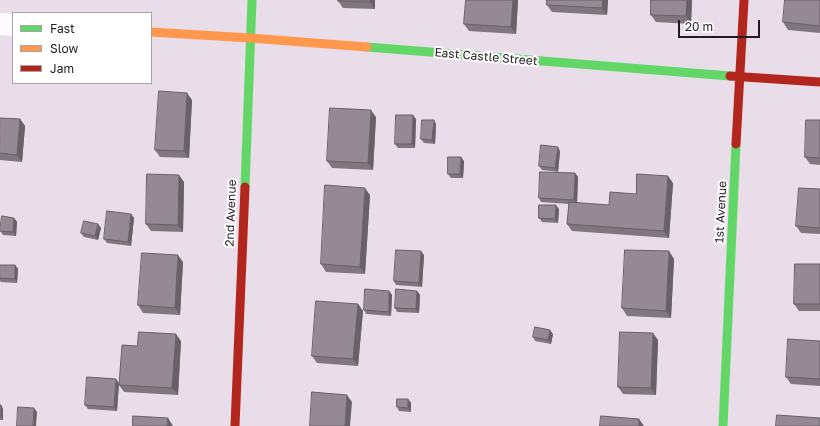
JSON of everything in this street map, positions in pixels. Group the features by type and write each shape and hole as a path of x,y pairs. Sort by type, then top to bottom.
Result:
{"street":[{"name":"2nd Avenue","path":"235,426 252,0"},
{"name":"1st Avenue","path":"723,426 739,77 744,0"},
{"path":"0,24 12,25"},
{"name":"East Castle Street","path":"152,32 250,38 739,77 820,82"}],"building":[{"path":"370,0 370,2 338,1"},
{"path":"466,0 513,0 511,27 464,24"},
{"path":"547,0 603,0 602,8 547,5"},
{"path":"651,0 687,0 686,16 651,15"},
{"path":"785,0 820,0 820,26 783,22"},
{"path":"159,91 187,93 184,151 155,150"},
{"path":"330,108 371,110 368,163 327,161"},
{"path":"396,115 413,115 412,144 395,144"},
{"path":"0,118 20,119 17,155 0,153"},
{"path":"422,120 434,120 432,140 421,139"},
{"path":"806,120 820,120 820,158 805,157"},
{"path":"541,145 558,147 555,168 539,166"},
{"path":"448,157 461,157 460,174 448,174"},
{"path":"540,172 575,173 574,200 539,198"},
{"path":"147,174 179,175 178,225 146,224"},
{"path":"637,174 668,176 664,231 567,224 569,202 609,205 610,192 636,194"},
{"path":"325,185 365,188 360,267 321,264"},
{"path":"799,188 820,189 820,228 796,226"},
{"path":"539,205 556,205 555,219 539,218"},
{"path":"107,211 131,214 128,242 104,239"},
{"path":"2,216 14,218 13,232 0,231"},
{"path":"84,221 98,224 95,236 81,233"},
{"path":"396,250 421,251 419,283 394,281"},
{"path":"625,250 669,251 666,311 622,308"},
{"path":"142,253 178,255 175,308 138,305"},
{"path":"795,264 820,264 820,304 794,304"},
{"path":"0,265 15,265 15,279 0,278"},
{"path":"365,289 389,291 389,312 364,310"},
{"path":"396,289 417,291 416,309 395,308"},
{"path":"316,301 358,304 353,359 312,356"},
{"path":"535,327 550,330 548,340 533,337"},
{"path":"139,332 176,334 172,388 119,385 122,345 137,346"},
{"path":"620,332 653,333 651,388 618,387"},
{"path":"788,339 820,341 820,379 786,377"},
{"path":"87,377 116,379 114,407 85,405"},
{"path":"312,392 347,395 345,426 310,426"},
{"path":"397,399 408,399 408,408 397,407"},
{"path":"1,405 1,416 0,416"},
{"path":"18,407 34,408 33,426 17,426"},
{"path":"777,415 820,418 820,426 776,426"},
{"path":"133,416 168,418 167,426 133,426"},
{"path":"601,416 639,419 639,426 600,426"}],"traffic: fast":[{"path":"245,187 252,0"},
{"path":"367,47 730,76"},
{"path":"723,426 736,144"}],"traffic: slow":[{"path":"152,32 367,47"}],"traffic: jam":[{"path":"736,144 744,0"},
{"path":"730,76 820,82"},
{"path":"235,426 245,187"}]}
